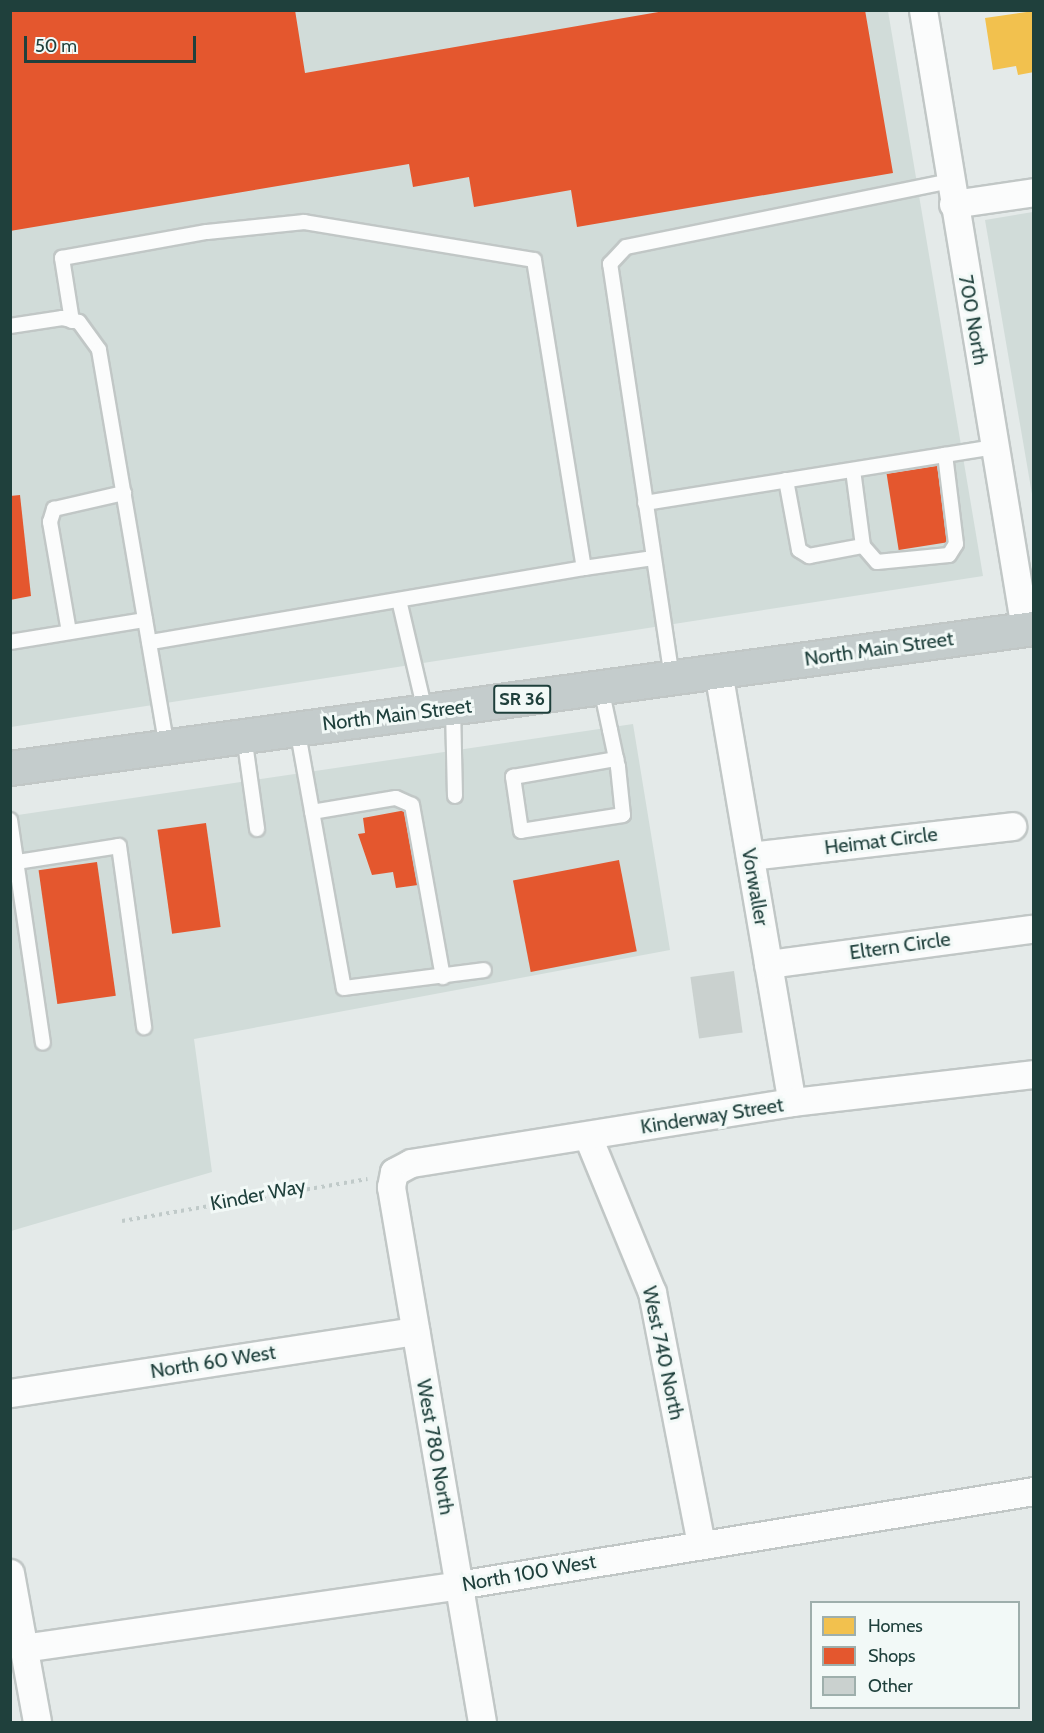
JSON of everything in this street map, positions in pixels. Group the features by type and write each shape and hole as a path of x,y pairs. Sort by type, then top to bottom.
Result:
{"highway":[{"name":"North Main Street","path":"10,768 1029,629"}],"street":[{"name":"700 North","path":"923,10 994,447 1029,629"},
{"path":"951,193 1034,192"},
{"name":"Vorwaller","path":"718,671 792,1102"},
{"name":"Heimat Circle","path":"750,856 1012,826"},
{"name":"Eltern Circle","path":"768,964 1031,928"},
{"name":"Kinderway Street","path":"394,1172 411,1163 588,1137 792,1102 1034,1074"},
{"name":"West 740 North","path":"588,1137 652,1292 701,1544"},
{"name":"West 780 North","path":"394,1172 391,1186 482,1722"},
{"name":"North 60 West","path":"10,1393 416,1331"},
{"name":"North 100 West","path":"23,1648 458,1585 1034,1491"},
{"path":"10,1573 36,1722"}],"lane":[{"path":"672,678 608,277 615,254 626,247 951,193"},
{"path":"72,321 62,258 207,232 304,222 534,260 584,568"},
{"path":"10,326 72,321 92,335 99,350 167,747"},
{"path":"645,503 994,447"},
{"path":"853,470 863,546 877,562 891,564 949,555 956,543 945,455"},
{"path":"786,480 799,550 809,556 863,546"},
{"path":"69,632 51,522 54,509 124,493"},
{"path":"149,642 653,558"},
{"path":"399,600 439,710 455,796"},
{"path":"10,642 145,620"},
{"path":"601,688 616,759 623,815 521,831 513,777 616,759"},
{"path":"297,728 344,988 484,970"},
{"path":"244,736 257,829"},
{"path":"312,812 396,798 412,805 443,976"},
{"path":"10,819 42,1043"},
{"path":"17,862 119,846 144,1027"}],"path":[{"name":"Kinder Way","path":"122,1221 394,1172"}],"shaded area":[{"path":"11,11 888,11 983,576 11,727"},
{"path":"1034,212 1033,500 985,220"},
{"path":"633,724 670,950 194,1039 212,1172 11,1231 11,816"}],"building: Homes":[{"path":"1034,11 1034,72 1018,75 1016,66 993,70 985,18"}],"building: Shops":[{"path":"10,10 295,10 305,73 670,10 865,10 893,173 577,227 571,190 474,207 469,177 413,187 409,164 10,231"},
{"path":"937,466 949,542 899,550 887,474"},
{"path":"20,495 31,596 10,600 10,496"},
{"path":"406,810 418,885 396,888 393,872 372,875 358,834 365,833 363,818"},
{"path":"206,823 221,927 172,934 157,830"},
{"path":"619,860 637,951 531,972 513,881"},
{"path":"97,862 116,996 57,1004 39,870"}],"building: Other":[{"path":"734,971 743,1032 699,1039 690,977"}]}
